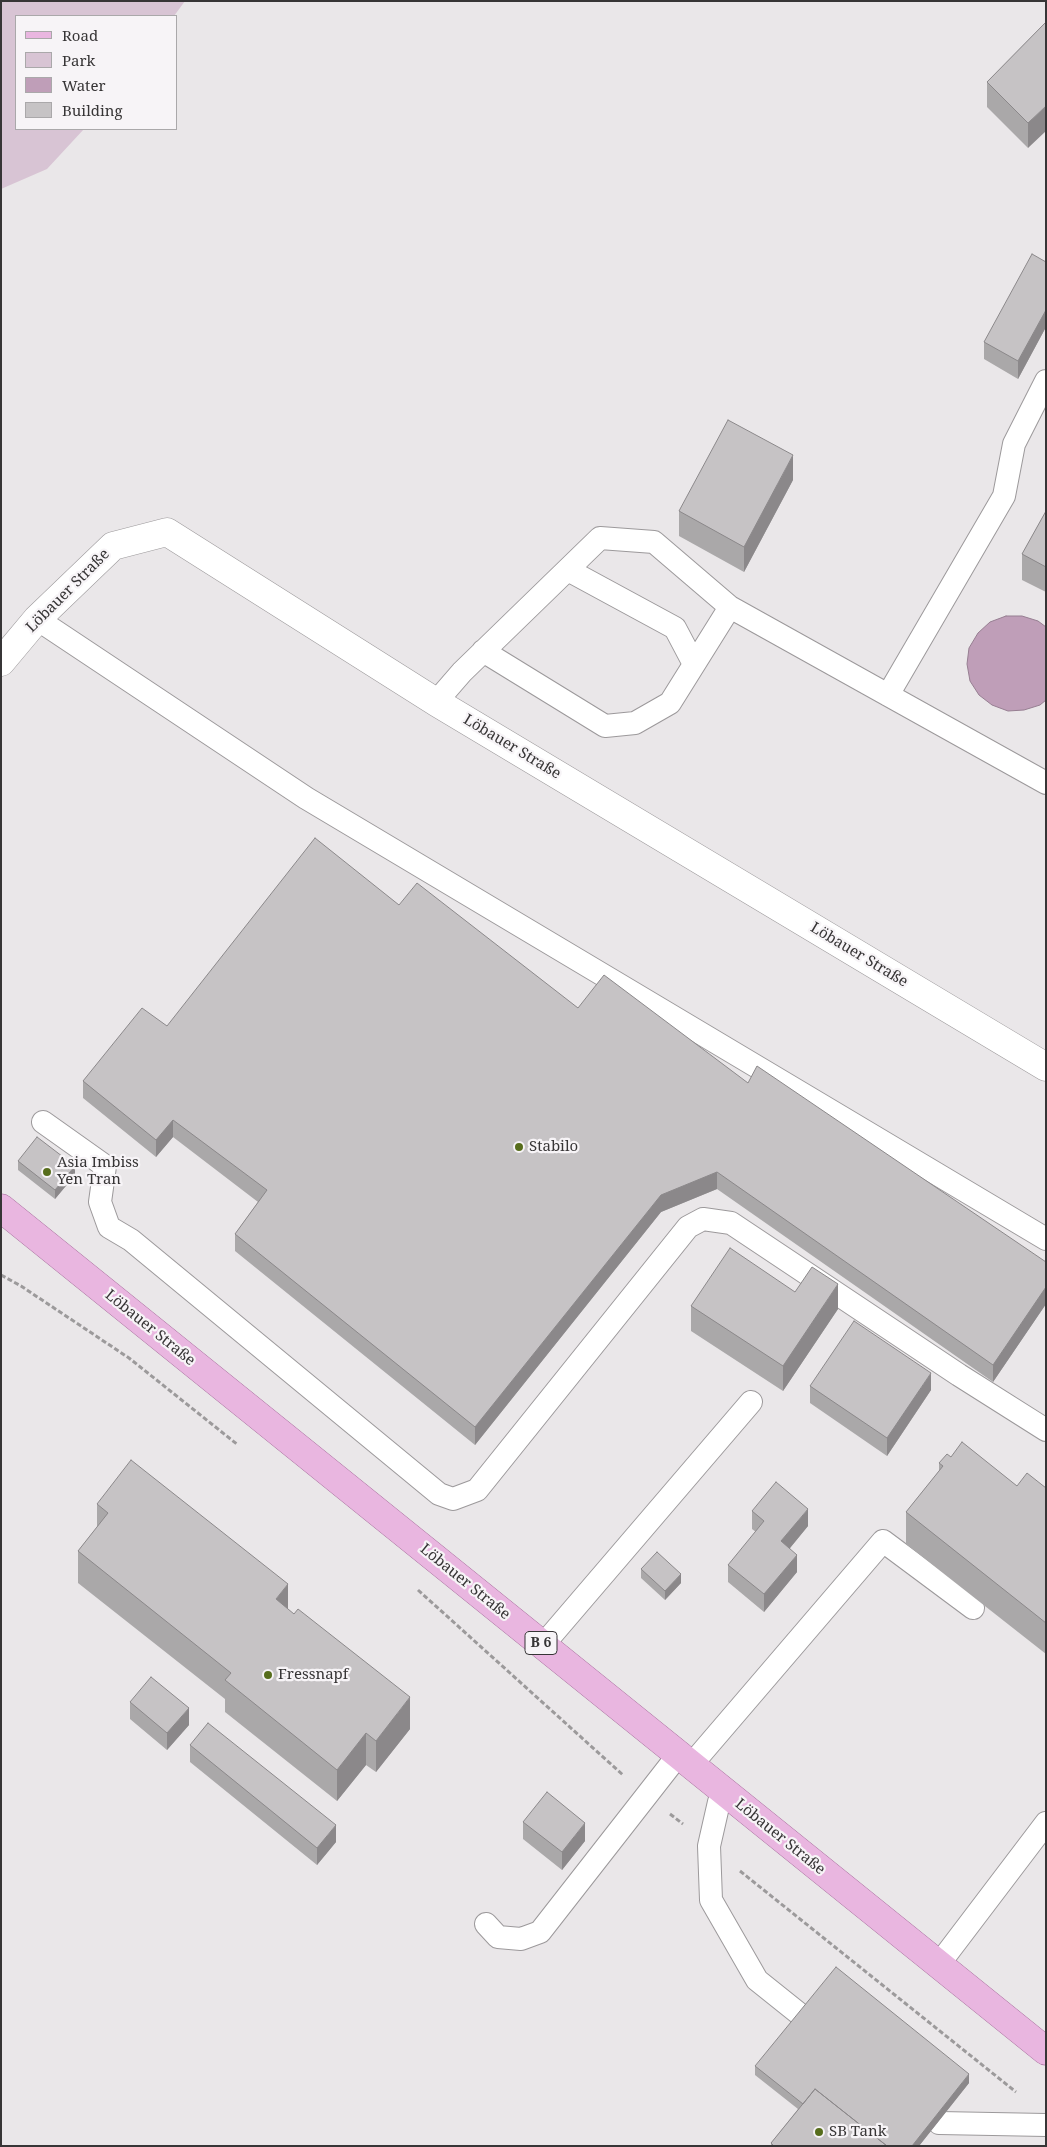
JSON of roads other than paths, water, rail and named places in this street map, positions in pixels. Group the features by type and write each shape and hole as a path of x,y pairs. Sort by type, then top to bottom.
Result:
{"main road":[{"name":"Löbauer Straße","path":"1,1208 1046,2051"}],"street":[{"name":"Löbauer Straße","path":"1,662 37,619 113,546 167,532 436,702 1046,1067"}],"lane":[{"path":"888,695 1004,496 1014,444 1046,381"},
{"path":"436,702 483,651 600,538 654,542 730,607 1046,783"},
{"path":"568,570 675,628 694,664"},
{"path":"483,651 605,726 635,723 670,703 730,607"},
{"path":"37,619 306,798 1046,1239"},
{"path":"43,1122 105,1166 100,1202 109,1227 131,1240 438,1494 453,1499 477,1490 688,1226 703,1219 730,1223 959,1375 1046,1430"},
{"path":"543,1645 751,1402"},
{"path":"486,1924 498,1936 521,1940 540,1932 646,1795 685,1759 883,1541 973,1608"},
{"path":"725,1792 719,1802 709,1846 711,1900 758,1980 802,2016"},
{"path":"939,1964 1046,1823"},
{"path":"939,2123 1046,2125"}],"water":[{"path":"1006,616 1022,616 1038,621 1046,627 1046,700 1040,705 1024,710 1008,711 992,705 979,695 970,681 967,664 969,648 978,633 990,622"}],"place":[{"name":"Stabilo","path":"519,1147"},
{"name":"Asia Imbiss Yen Tran","path":"47,1172"},
{"name":"Fressnapf","path":"268,1675"},
{"name":"SB Tank","path":"819,2132"}]}
